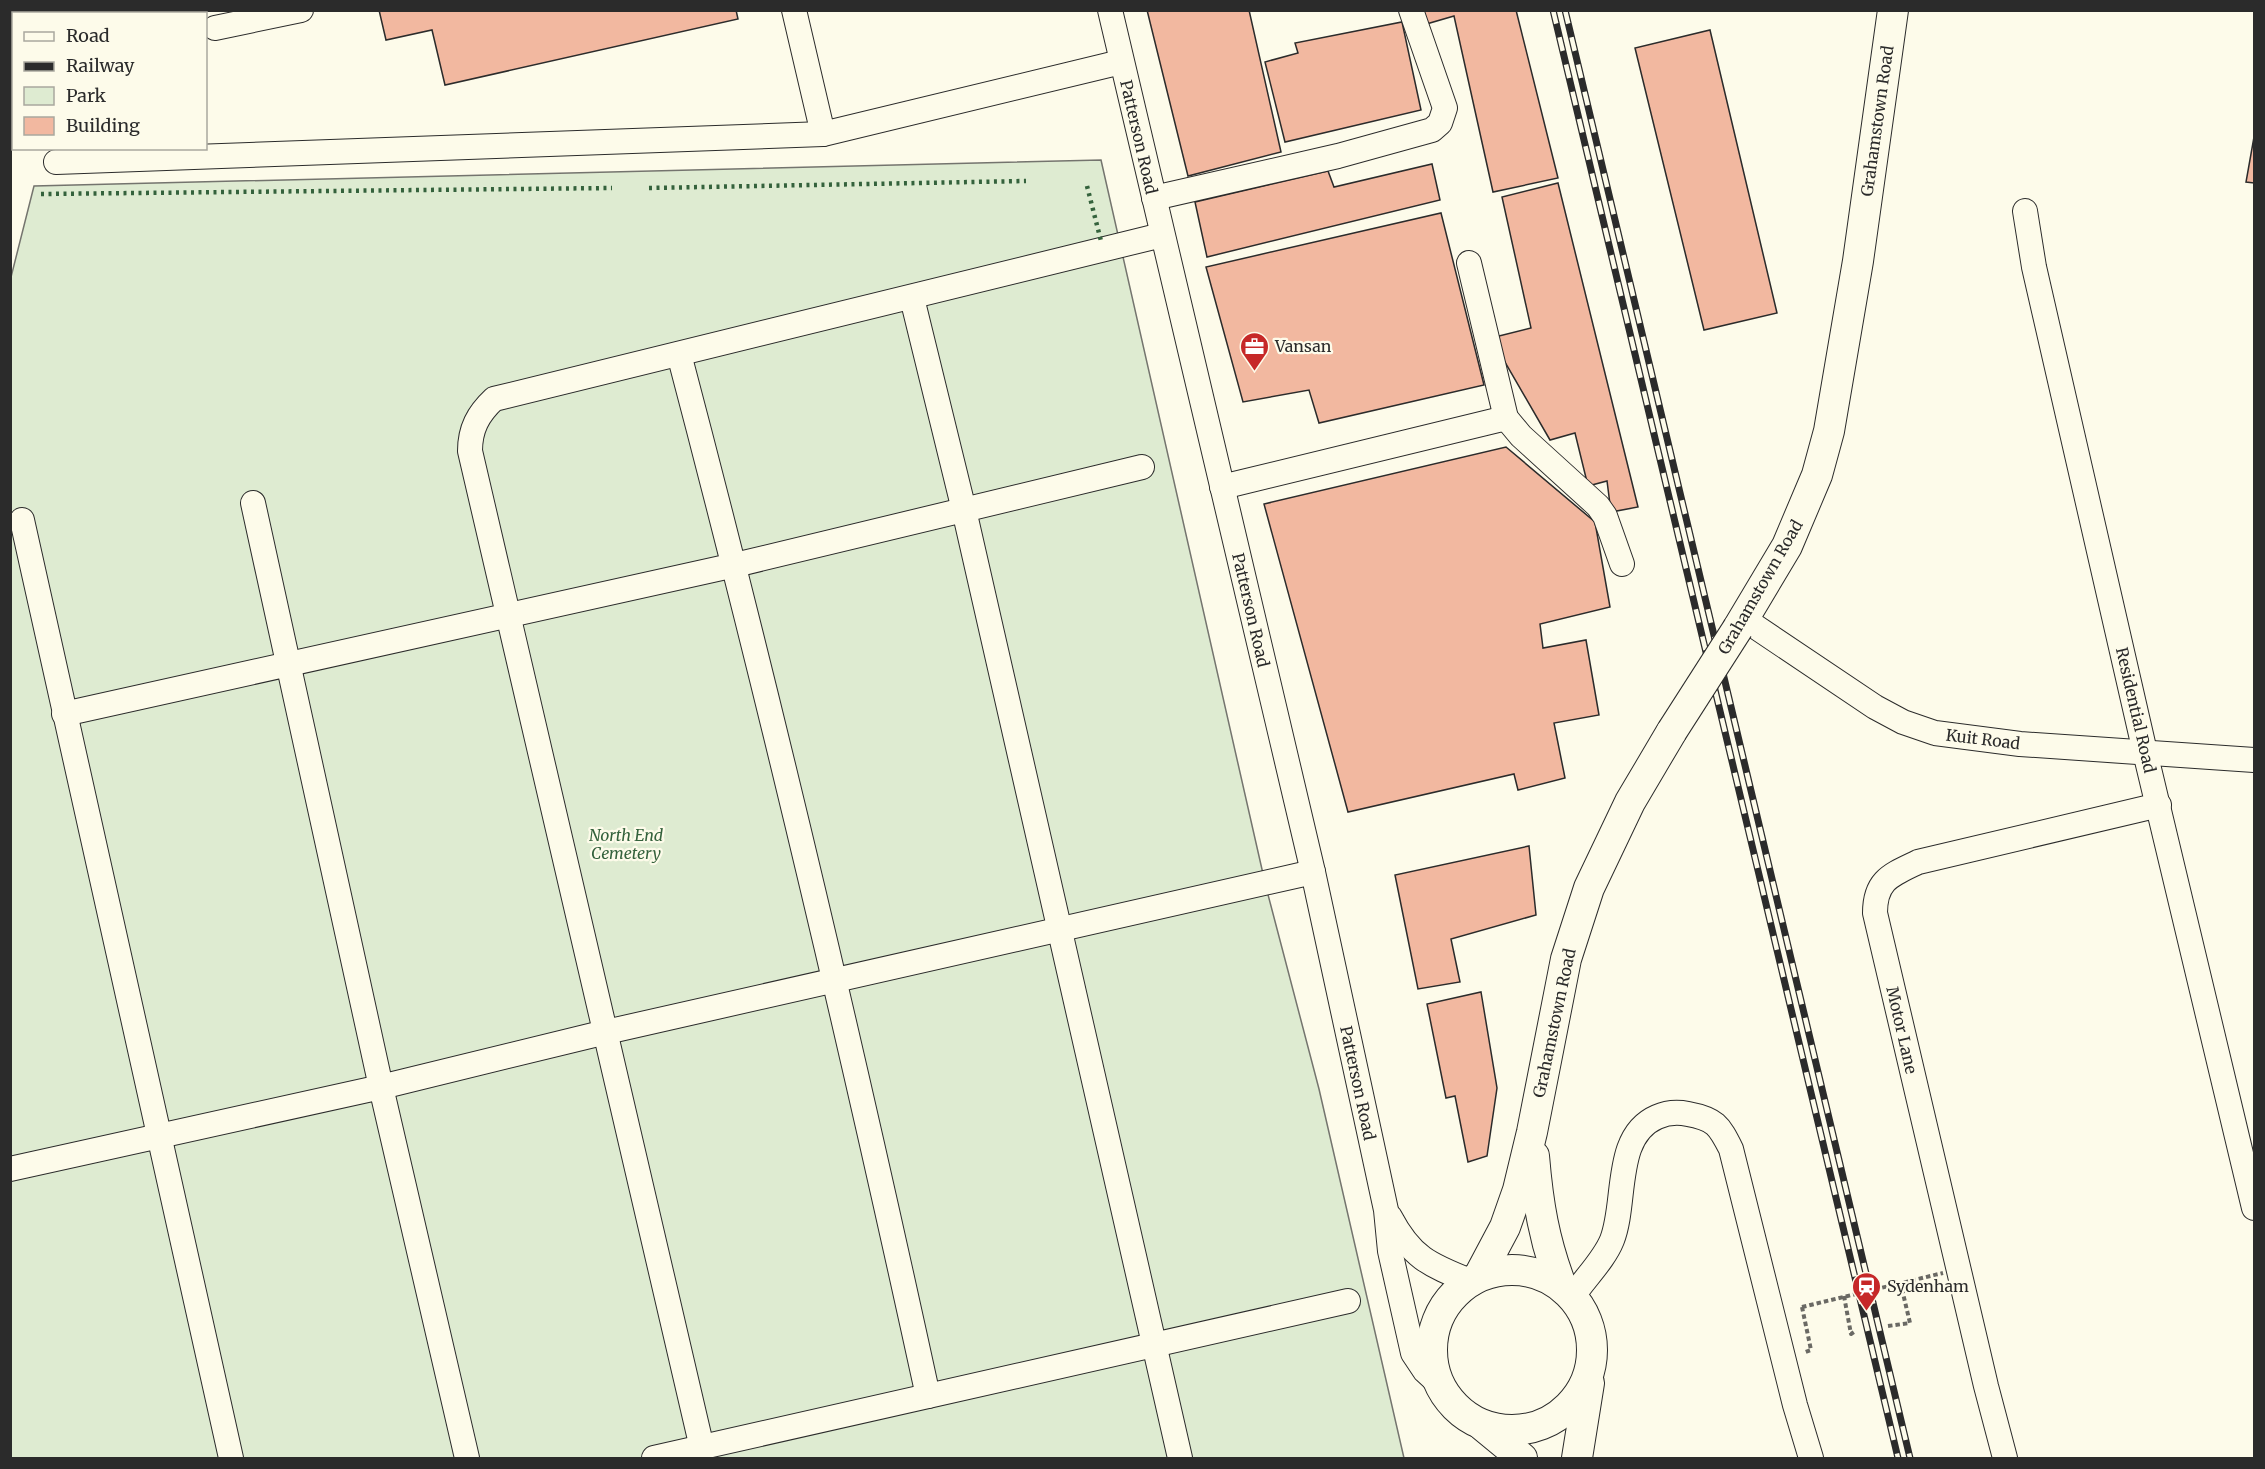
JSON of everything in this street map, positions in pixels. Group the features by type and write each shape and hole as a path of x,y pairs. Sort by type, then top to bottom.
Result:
{"main road":[{"name":"Grahamstown Road","path":"1474,1279 1505,1227 1518,1190 1532,1132 1566,959 1589,888 1630,802 1672,730 1741,623 1787,546 1817,475 1829,431 1857,261 1893,10"},
{"name":"Grahamstown Road","path":"1532,1132 1541,1223 1548,1252 1567,1291 1588,1319 1594,1346 1577,1458"},
{"name":"Grahamstown Road","path":"1522,1458 1481,1424 1456,1408 1438,1383 1432,1361 1432,1337 1439,1315 1452,1296 1474,1279 1507,1269 1526,1271 1536,1273 1567,1291"},
{"name":"Grahamstown Road","path":"1481,1424 1516,1431 1550,1422 1577,1398 1590,1374"}],"street":[{"path":"214,28 301,10"},
{"path":"794,10 823,134"},
{"name":"Patterson Road","path":"1110,10 1313,872 1386,1210 1390,1251 1413,1353 1425,1371 1438,1383"},
{"path":"1154,198 1338,156 1432,130 1440,123 1445,108 1411,10"},
{"path":"56,162 823,134 1121,62"},
{"name":"Residential Road","path":"2025,211 2036,277 2145,752 2254,1208"},
{"path":"702,1448 470,451 472,429 477,417 494,399 1162,235"},
{"path":"1469,263 1506,418 1521,436 1598,506 1605,516 1622,564"},
{"path":"912,298 964,510 1180,1458"},
{"path":"679,354 735,565 835,980 928,1396"},
{"path":"1222,487 1506,418"},
{"path":"64,714 735,565 1142,467"},
{"path":"254,503 381,1087 467,1458"},
{"path":"22,520 231,1458"},
{"name":"Kuit Road","path":"1741,623 1875,707 1903,722 1935,733 2020,744 2254,760"},
{"name":"Motor Lane","path":"2005,1458 1875,913 1877,890 1894,874 1918,862 2158,805"},
{"path":"10,1169 381,1087 606,1032 1313,872"},
{"path":"1567,1291 1604,1255 1612,1240 1620,1216 1628,1150 1639,1129 1650,1120 1663,1114 1684,1113 1706,1118 1721,1129 1731,1149 1795,1405 1811,1458"},
{"name":"Patterson Road","path":"1386,1210 1400,1236 1412,1251 1427,1263 1474,1279"},
{"path":"654,1458 1348,1301"}],"path":[{"path":"1812,1350 1802,1307 1943,1273"},
{"path":"1888,1326 1910,1323 1901,1284"},
{"path":"1844,1296 1851,1334 1854,1332"}],"green space":[{"name":"North End Cemetery","path":"1101,160 1266,887 1319,1089 1404,1458 11,1458 10,281 34,186"}],"building":[{"path":"379,10 736,10 738,19 445,85 432,30 386,40"},
{"path":"1147,10 1249,10 1281,152 1188,176"},
{"path":"1419,10 1516,10 1558,178 1493,192 1454,16 1423,25"},
{"path":"1402,22 1421,110 1285,142 1265,62 1298,53 1295,43"},
{"path":"1710,30 1777,313 1704,330 1635,48"},
{"path":"2254,137 2254,183 2246,182"},
{"path":"1432,164 1440,200 1207,257 1195,202 1328,171 1334,187"},
{"path":"1558,183 1638,507 1611,512 1607,481 1588,486 1575,433 1550,440 1491,338 1531,328 1502,197"},
{"path":"1441,213 1484,385 1319,423 1309,390 1243,402 1206,267"},
{"path":"1506,447 1595,522 1610,607 1540,624 1543,648 1586,640 1599,715 1554,723 1565,778 1518,790 1514,774 1348,812 1264,504"},
{"path":"1529,846 1536,915 1451,939 1460,982 1418,989 1395,875"},
{"path":"1481,992 1497,1088 1487,1156 1468,1162 1455,1096 1446,1098 1427,1004"}],"railway":[{"path":"1553,10 1898,1458"},
{"path":"1565,10 1910,1458"}],"hedge":[{"path":"649,188 1026,181"},
{"path":"1087,186 1101,241"},
{"path":"41,194 612,188"}],"place":[{"name":"Vansan","path":"1254,372"},
{"name":"Sydenham","path":"1866,1312"}]}
